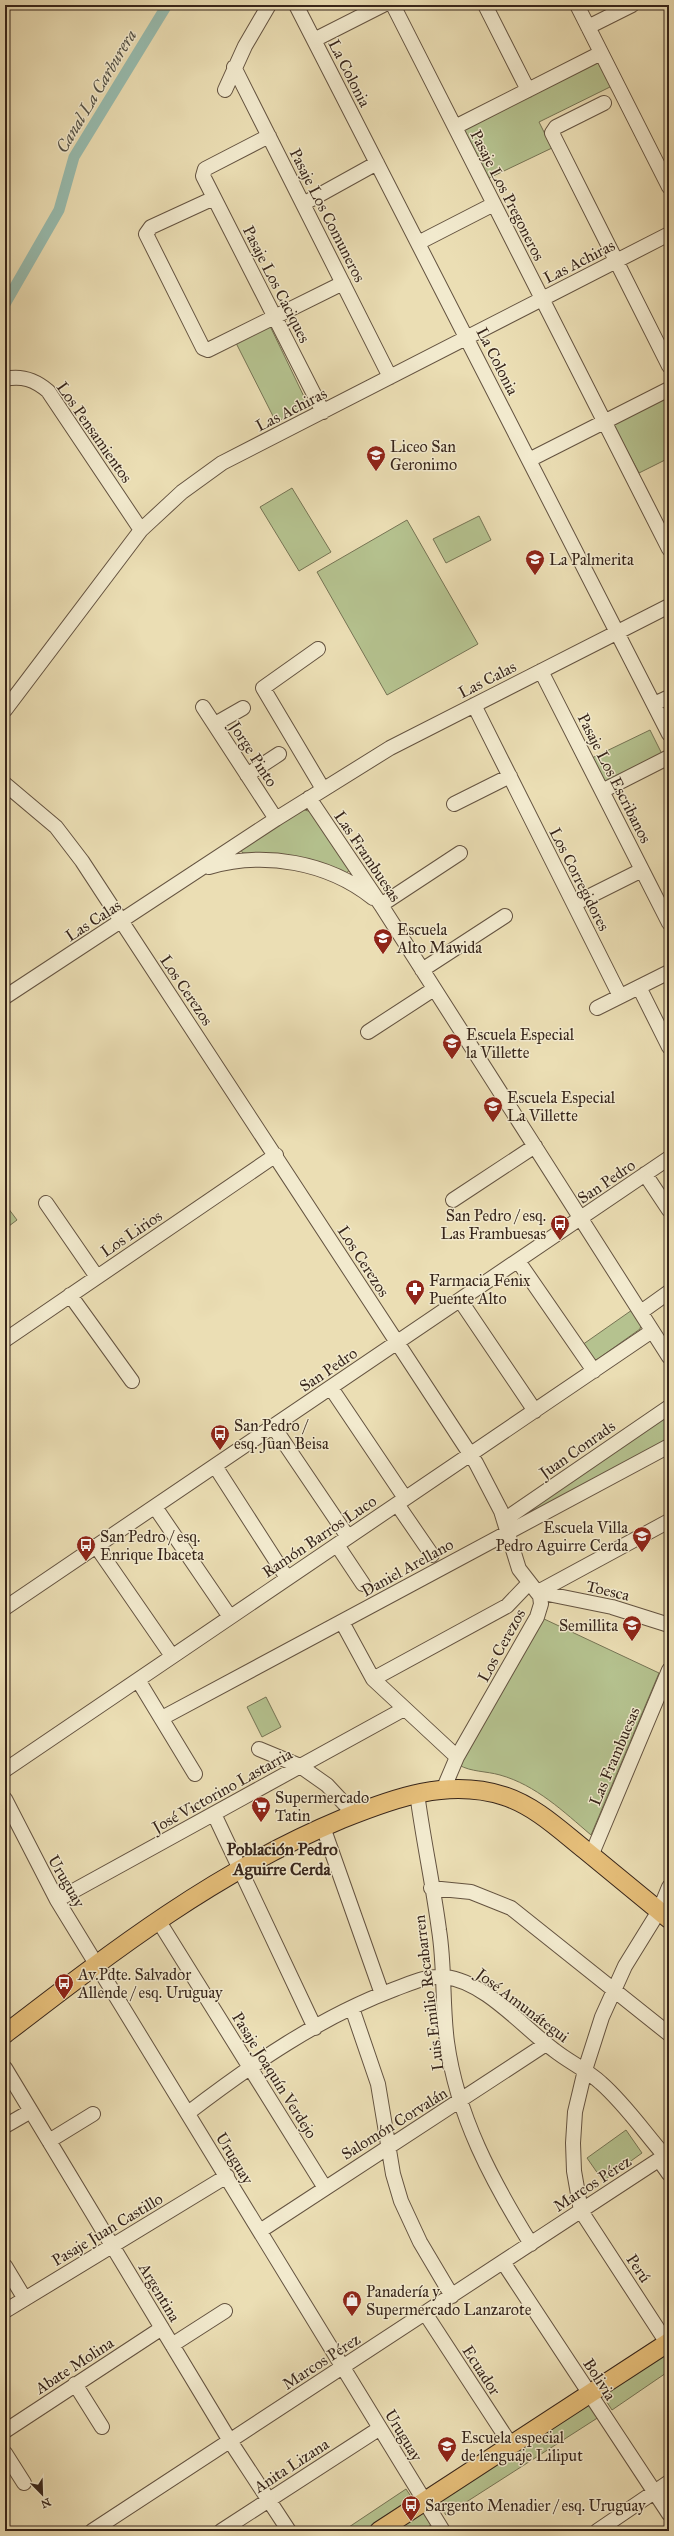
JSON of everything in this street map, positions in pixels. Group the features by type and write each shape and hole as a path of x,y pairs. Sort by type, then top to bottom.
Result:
{"main road":[{"path":"5,2034 97,1963 158,1920 240,1868 323,1827 354,1814 417,1793 442,1790 482,1790 517,1801 549,1821 664,1915"},
{"path":"379,2531 668,2342"}],"street":[{"path":"225,90 234,67 269,5"},
{"name":"La Colonia","path":"296,5 669,734"},
{"path":"314,40 383,5"},
{"name":"Pasaje Los Pregoneros","path":"393,5 669,549"},
{"path":"485,5 528,90"},
{"path":"577,5 669,187"},
{"path":"588,27 632,5"},
{"path":"455,127 601,53"},
{"name":"Pasaje Los Comuneros","path":"234,67 390,377"},
{"path":"604,103 556,127 552,133 615,262 669,366"},
{"name":"Pasaje Los Caciques","path":"269,136 203,171 203,178 323,412"},
{"path":"303,204 378,163"},
{"path":"214,198 151,227 146,234 206,349 343,283"},
{"path":"418,243 494,204"},
{"name":"Las Achiras","path":"5,710 141,530 182,492 222,463 669,234"},
{"name":"Los Pensamientos","path":"5,379 17,377 30,380 48,391 141,530"},
{"path":"530,460 669,389"},
{"name":"Las Calas","path":"5,997 276,819 390,748 669,606"},
{"path":"318,649 263,688 323,789"},
{"name":"Pasaje Los Escribanos","path":"541,671 669,923"},
{"path":"654,704 669,697"},
{"name":"Los Corregidores","path":"474,705 620,996"},
{"name":"Jorge Pinto","path":"203,707 276,819"},
{"path":"215,724 243,708"},
{"path":"247,775 279,754"},
{"path":"602,791 669,758"},
{"path":"454,804 510,776"},
{"name":"Los Cerezos","path":"5,784 42,813 65,837 276,1155 493,1493 506,1526 519,1569 534,1587 542,1604 537,1616 457,1757 442,1790"},
{"name":"Las Frambuesas","path":"309,798 381,905 669,1357"},
{"path":"381,905 460,853"},
{"name":"Las Calas","path":"198,870 247,860 296,863 338,877 368,894 381,905"},
{"path":"574,904 642,870"},
{"path":"422,970 505,916"},
{"path":"597,1008 669,972"},
{"path":"639,987 669,1047"},
{"path":"368,1032 434,989"},
{"path":"453,1200 535,1146"},
{"name":"Los Lirios","path":"5,1340 276,1155"},
{"name":"San Pedro","path":"5,1608 669,1158"},
{"path":"645,1174 669,1210"},
{"path":"46,1203 97,1277"},
{"path":"518,1261 594,1371"},
{"path":"641,1312 669,1292"},
{"path":"70,1295 132,1381"},
{"path":"460,1300 535,1411"},
{"name":"Ramón Barros Luco","path":"5,1770 652,1331"},
{"path":"331,1388 401,1501 432,1555"},
{"name":"Juan Conrads","path":"506,1526 669,1407"},
{"path":"274,1426 348,1537"},
{"name":"Daniel Arellano","path":"162,1718 342,1622 506,1526 669,1446"},
{"path":"214,1466 287,1578"},
{"path":"155,1506 230,1617"},
{"path":"373,1679 506,1606 534,1587 669,1521"},
{"path":"337,1545 363,1584"},
{"path":"96,1546 172,1656"},
{"name":"Toesca","path":"534,1587 612,1607 669,1625"},
{"path":"342,1622 373,1679 457,1757"},
{"name":"Las Frambuesas","path":"591,1856 669,1670"},
{"path":"138,1680 195,1774"},
{"name":"José Victorino Lastarria","path":"57,1900 404,1709"},
{"path":"259,1749 300,1766 328,1785 354,1814"},
{"name":"Luis Emilio Recabarren","path":"417,1793 439,1930 447,2044 461,2101 472,2135 490,2176 531,2244"},
{"name":"Uruguay","path":"5,1799 57,1900 97,1963 443,2531"},
{"path":"214,1814 315,2028"},
{"path":"323,1827 382,1994"},
{"path":"581,2211 574,2171 573,2143 576,2112 585,2070 602,2017 638,1942 664,1915 669,1887"},
{"path":"432,1888 471,1892 511,1908 669,2034"},
{"name":"Pasaje Joaquín Verdejo","path":"158,1920 325,2188"},
{"name":"José Amunátegui","path":"188,2113 250,2068 315,2028 352,2008 382,1994 423,1979 443,1976 459,1980 477,1989 546,2044 585,2070 616,2098 664,2156 669,2174"},
{"path":"352,2008 378,2084 395,2181 406,2215 452,2296"},
{"name":"Salomón Corvalán","path":"260,2230 461,2101 546,2044"},
{"name":"Argentina","path":"5,2068 230,2441 288,2531"},
{"path":"5,2126 31,2111"},
{"path":"49,2141 93,2114"},
{"name":"Marcos Pérez","path":"92,2531 664,2156"},
{"name":"Pasaje Juan Castillo","path":"5,2311 227,2176"},
{"name":"Perú","path":"581,2211 668,2342"},
{"name":"Bolivia","path":"503,2262 669,2514"},
{"path":"5,2266 25,2299"},
{"path":"172,2345 225,2312"},
{"name":"Ecuador","path":"425,2313 511,2445"},
{"name":"Abate Molina","path":"5,2431 162,2328"},
{"path":"75,2384 102,2427"},
{"name":"Anita Lizana","path":"221,2531 380,2428"},
{"path":"5,2453 24,2483"},
{"path":"597,2531 669,2482"}],"green space":[{"path":"597,58 612,86 539,122 552,148 485,180 459,127"},
{"path":"270,326 309,407 276,422 236,343"},
{"path":"669,392 669,458 639,473 612,422"},
{"path":"292,488 331,552 299,571 260,507"},
{"path":"479,516 491,540 446,563 433,539"},
{"path":"407,520 478,644 387,695 317,572"},
{"path":"650,730 663,756 606,783 592,758"},
{"path":"301,809 312,812 350,870 346,873 306,859 243,853 239,848"},
{"path":"5,1204 17,1220 5,1229"},
{"path":"632,1310 641,1325 640,1329 595,1361 582,1345"},
{"path":"669,1412 669,1440 519,1523 516,1517"},
{"path":"542,1618 659,1673 591,1835 549,1800 526,1785 500,1775 468,1769 459,1765"},
{"path":"266,1697 281,1727 262,1737 247,1707"},
{"path":"626,2130 642,2153 603,2181 587,2158"},
{"path":"669,2349 669,2371 612,2410 601,2393"},
{"path":"588,2401 599,2417 446,2515 437,2501"},
{"path":"406,2489 412,2498 408,2505 368,2531 343,2531"},
{"path":"423,2513 431,2525 421,2531 391,2531 415,2516"}],"waterway":[{"name":"Canal La Carburera","path":"5,304 59,210 74,157 167,5"}],"place":[{"name":"Liceo San Geronimo","path":"376,472"},
{"name":"La Palmerita","path":"535,576"},
{"name":"Escuela Alto Mawida","path":"383,955"},
{"name":"Escuela Especial la Villette","path":"452,1060"},
{"name":"Escuela Especial La Villette","path":"493,1123"},
{"name":"San Pedro / esq. Las Frambuesas","path":"560,1241"},
{"name":"Farmacia Fenix Puente Alto","path":"415,1306"},
{"name":"San Pedro / esq. Juan Beisa","path":"220,1451"},
{"name":"Escuela Villa Pedro Aguirre Cerda","path":"642,1553"},
{"name":"San Pedro / esq. Enrique Ibaceta","path":"86,1562"},
{"name":"Semillita","path":"632,1642"},
{"name":"Supermercado Tatin","path":"261,1823"},
{"name":"Av.Pdte. Salvador Allende / esq. Uruguay","path":"64,2000"},
{"name":"Panadería y Supermercado Lanzarote","path":"352,2317"},
{"name":"Escuela especial de lenguaje Liliput","path":"447,2463"},
{"name":"Sargento Menadier / esq. Uruguay","path":"411,2522"}],"district":[{"name":"Población Pedro Aguirre Cerda","path":"282,1859"}]}
